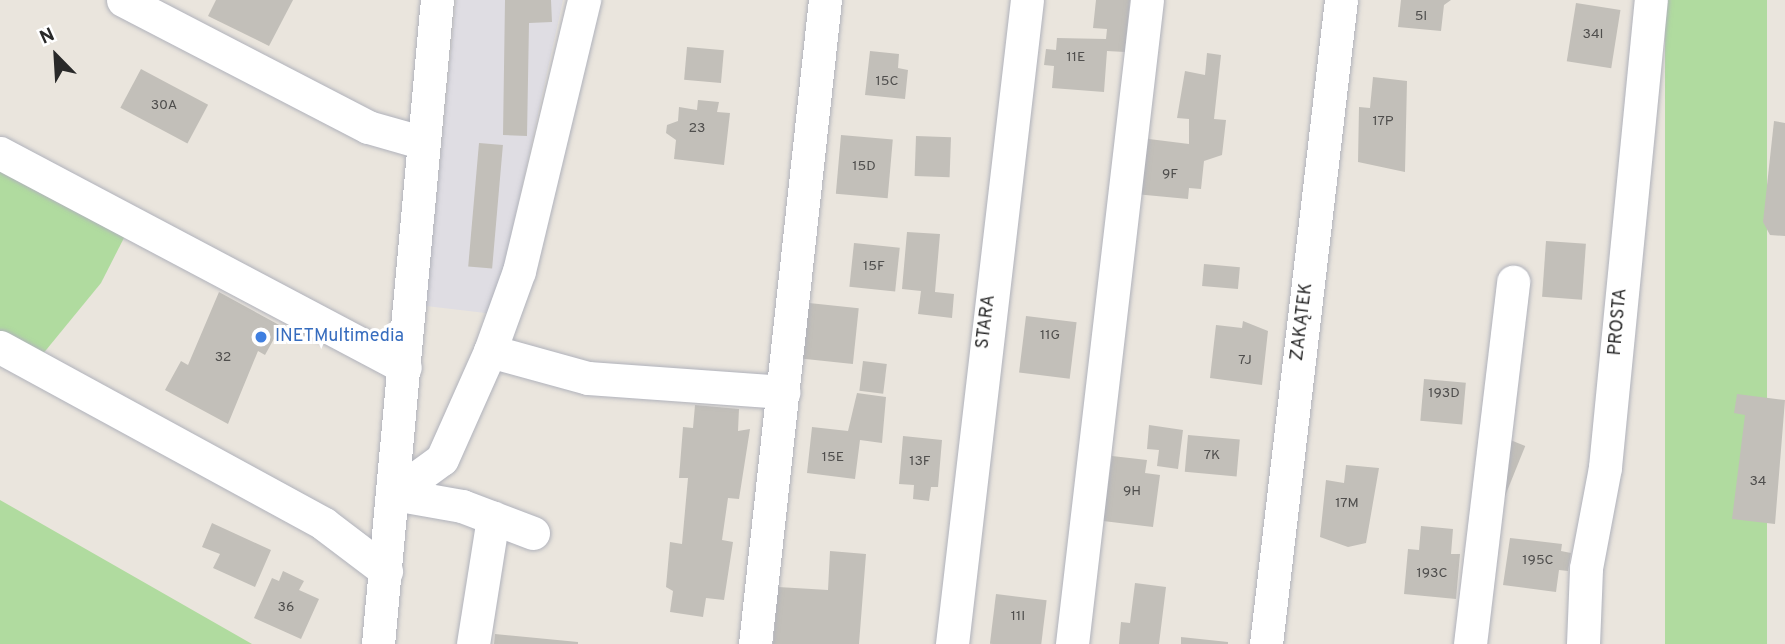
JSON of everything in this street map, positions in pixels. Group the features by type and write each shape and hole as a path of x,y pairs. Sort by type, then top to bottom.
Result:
{"street":[{"path":"123,0 368,127 424,143"},
{"path":"378,644 394,494 437,0"},
{"path":"394,494 442,459 490,351 519,271 584,0"},
{"path":"755,644 825,0"},
{"name":"STARA","path":"952,644 1027,0"},
{"path":"1072,644 1147,0"},
{"name":"ZAKĄTEK","path":"1266,644 1341,0"},
{"name":"PROSTA","path":"1583,644 1586,568 1605,467 1651,0"},
{"path":"0,153 405,367"},
{"path":"1470,644 1513,282"},
{"path":"0,347 324,524 386,571"},
{"path":"490,351 588,378 784,392"},
{"path":"394,494 493,517 533,533"},
{"path":"473,644 493,517"}],"shaded area":[{"path":"456,0 563,0 494,314 426,306"}],"green space":[{"path":"1665,0 1767,0 1767,644 1665,644"},
{"path":"0,168 127,232 101,283 42,355 0,332"},
{"path":"0,500 252,644 0,644"}],"building":[{"path":"216,0 293,0 269,46 208,16"},
{"path":"505,0 551,0 552,22 529,23 527,136 503,135"},
{"path":"1096,0 1130,0 1125,52 1107,51 1104,92 1052,88 1054,66 1044,65 1046,49 1056,50 1057,38 1106,39 1107,29 1093,28"},
{"path":"1401,0 1451,0 1444,5 1441,31 1398,27"},
{"path":"1576,3 1620,10 1611,68 1567,61"},
{"path":"687,47 724,50 721,83 684,80"},
{"path":"870,51 899,54 898,68 908,70 905,99 865,95"},
{"path":"1207,53 1221,55 1214,119 1226,120 1222,155 1204,161 1201,189 1189,188 1188,199 1135,194 1141,138 1189,144 1189,119 1177,118 1185,71 1205,75"},
{"path":"141,69 208,105 187,144 120,108"},
{"path":"1373,77 1407,81 1405,172 1358,162 1359,107 1370,108"},
{"path":"698,100 719,102 717,112 730,113 724,165 674,159 676,140 666,133 667,125 678,121 679,107 697,110"},
{"path":"1774,121 1785,123 1785,236 1770,235 1763,222"},
{"path":"841,135 893,140 888,198 836,194"},
{"path":"916,136 951,137 950,177 915,176"},
{"path":"479,143 503,145 492,269 468,267"},
{"path":"907,232 940,234 935,292 954,294 952,318 918,314 921,291 902,289"},
{"path":"1546,241 1586,244 1582,300 1542,297"},
{"path":"854,243 900,248 895,292 849,287"},
{"path":"1204,264 1240,267 1238,289 1202,286"},
{"path":"219,292 281,326 265,355 258,351 228,424 165,390 181,361 188,365"},
{"path":"809,303 859,308 853,364 803,359"},
{"path":"1026,316 1077,322 1070,379 1019,373"},
{"path":"1243,321 1268,331 1262,385 1210,378 1216,325 1242,328"},
{"path":"863,361 887,364 883,394 859,391"},
{"path":"1424,379 1466,383 1462,425 1420,421"},
{"path":"857,393 886,397 882,443 860,440 855,479 807,473 812,427 848,431"},
{"path":"1737,394 1785,400 1775,524 1732,519 1745,415 1734,413"},
{"path":"695,405 739,409 738,431 750,429 739,499 728,498 722,540 733,542 724,600 706,598 703,617 670,612 673,591 666,587 670,542 682,544 688,478 679,478 683,427 693,428"},
{"path":"1149,425 1183,430 1178,469 1157,466 1159,450 1147,449"},
{"path":"1188,435 1240,440 1237,476 1185,472"},
{"path":"903,436 942,440 938,487 931,487 929,501 913,499 914,485 899,484"},
{"path":"1503,437 1525,446 1498,514 1476,505"},
{"path":"1112,456 1147,460 1145,473 1160,475 1153,527 1103,521"},
{"path":"1346,465 1379,468 1366,543 1348,547 1320,537 1326,480 1344,483"},
{"path":"212,523 271,550 255,587 213,568 220,554 202,547"},
{"path":"1421,526 1453,529 1451,554 1460,554 1456,599 1404,594 1408,549 1419,550"},
{"path":"1510,538 1562,544 1561,551 1571,553 1568,571 1559,570 1556,592 1503,585"},
{"path":"830,551 866,554 859,644 773,644 778,587 828,590"},
{"path":"283,571 304,581 299,590 319,599 301,639 254,618 272,578 279,581"},
{"path":"1135,583 1166,587 1159,644 1119,644 1121,622 1130,623"},
{"path":"996,594 1047,600 1041,644 990,644"},
{"path":"495,634 578,642 578,644 494,644"},
{"path":"1181,637 1228,642 1228,644 1181,644"}],"place":[{"name":"INETMultimedia","path":"261,337"}]}
